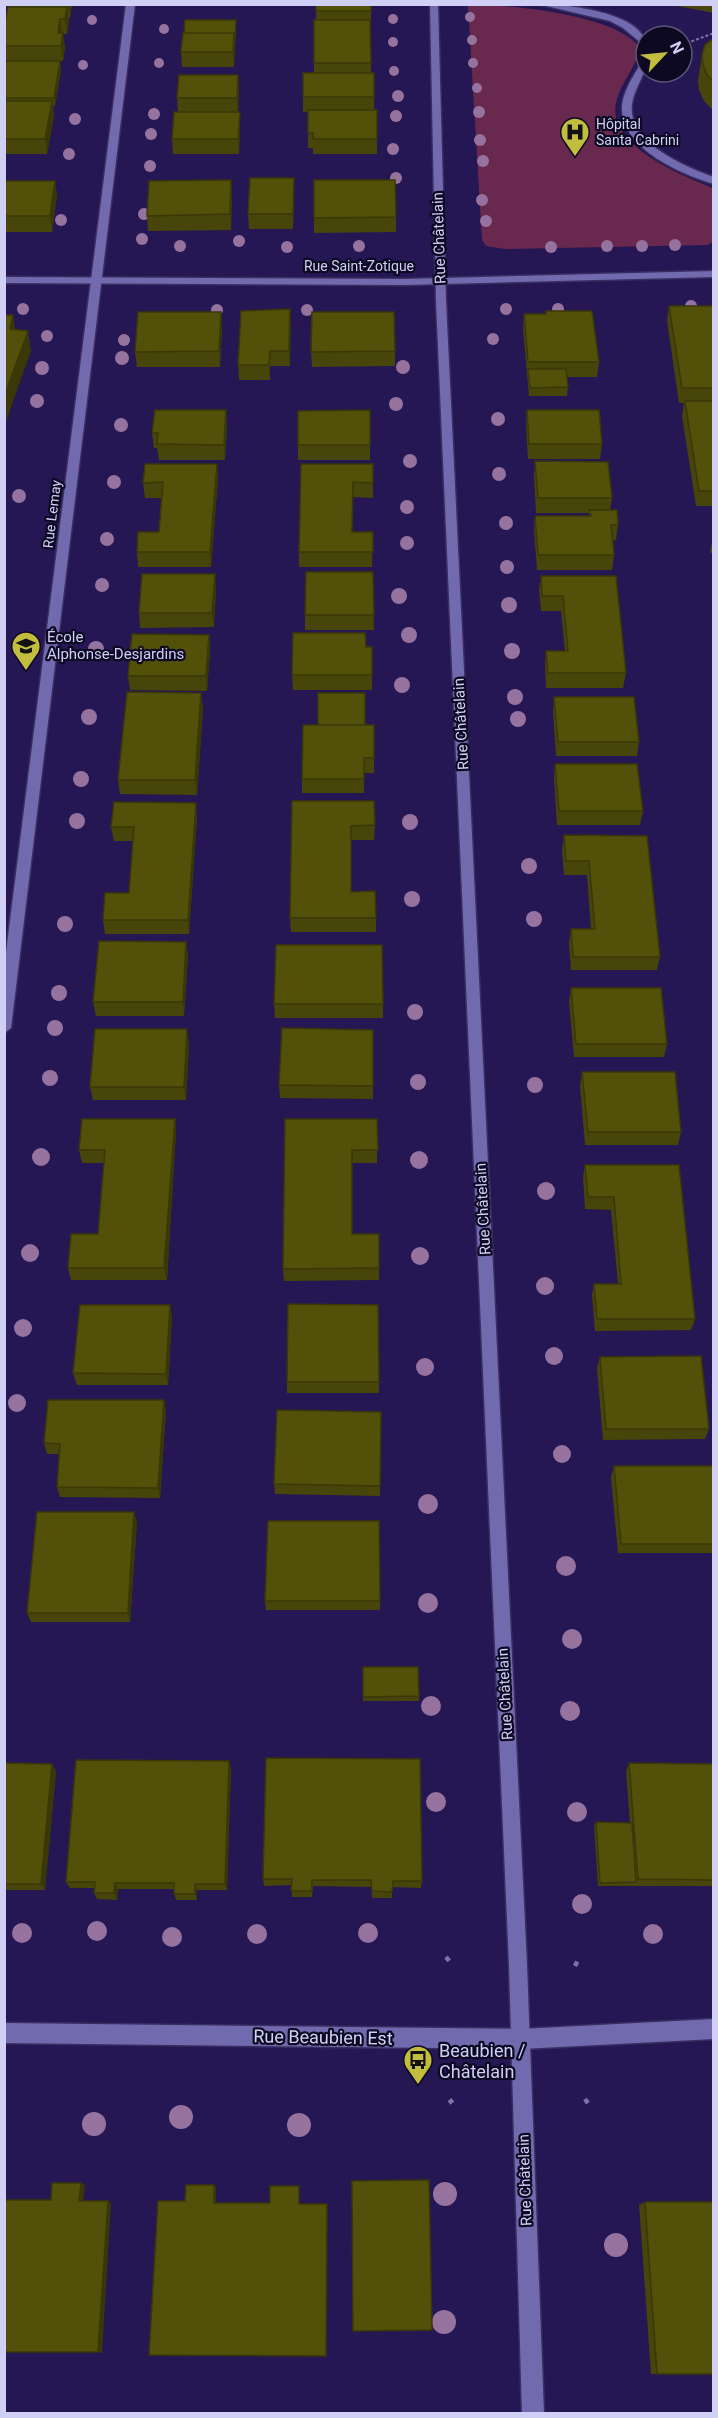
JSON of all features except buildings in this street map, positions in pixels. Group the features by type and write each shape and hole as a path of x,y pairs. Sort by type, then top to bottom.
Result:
{"street":[{"name":"Rue Lemay","path":"4,1028 131,4"},
{"name":"Rue Châtelain","path":"434,4 441,282 521,2039 533,2414"},
{"path":"542,4 611,19 634,32"},
{"path":"636,84 627,103 627,113 640,138 654,151 676,165 714,181"},
{"name":"Rue Saint-Zotique","path":"4,280 441,282 714,274"},
{"name":"Rue Beaubien Est","path":"4,2033 521,2039 714,2029"}],"path":[{"path":"694,40 714,33"},
{"path":"446,1957 451,1963"},
{"path":"575,1966 578,1960"},
{"path":"449,2103 455,2098"},
{"path":"585,2098 590,2106"}],"shaded area":[{"path":"468,5 560,13 586,19 628,36 634,42 634,64 618,96 616,119 623,133 650,157 684,176 713,188 713,242 707,245 505,249 486,246 482,240"}],"place":[{"name":"Hôpital Santa Cabrini","path":"575,158"},
{"name":"École Alphonse-Desjardins","path":"26,672"},
{"name":"Beaubien / Châtelain","path":"418,2086"}]}
